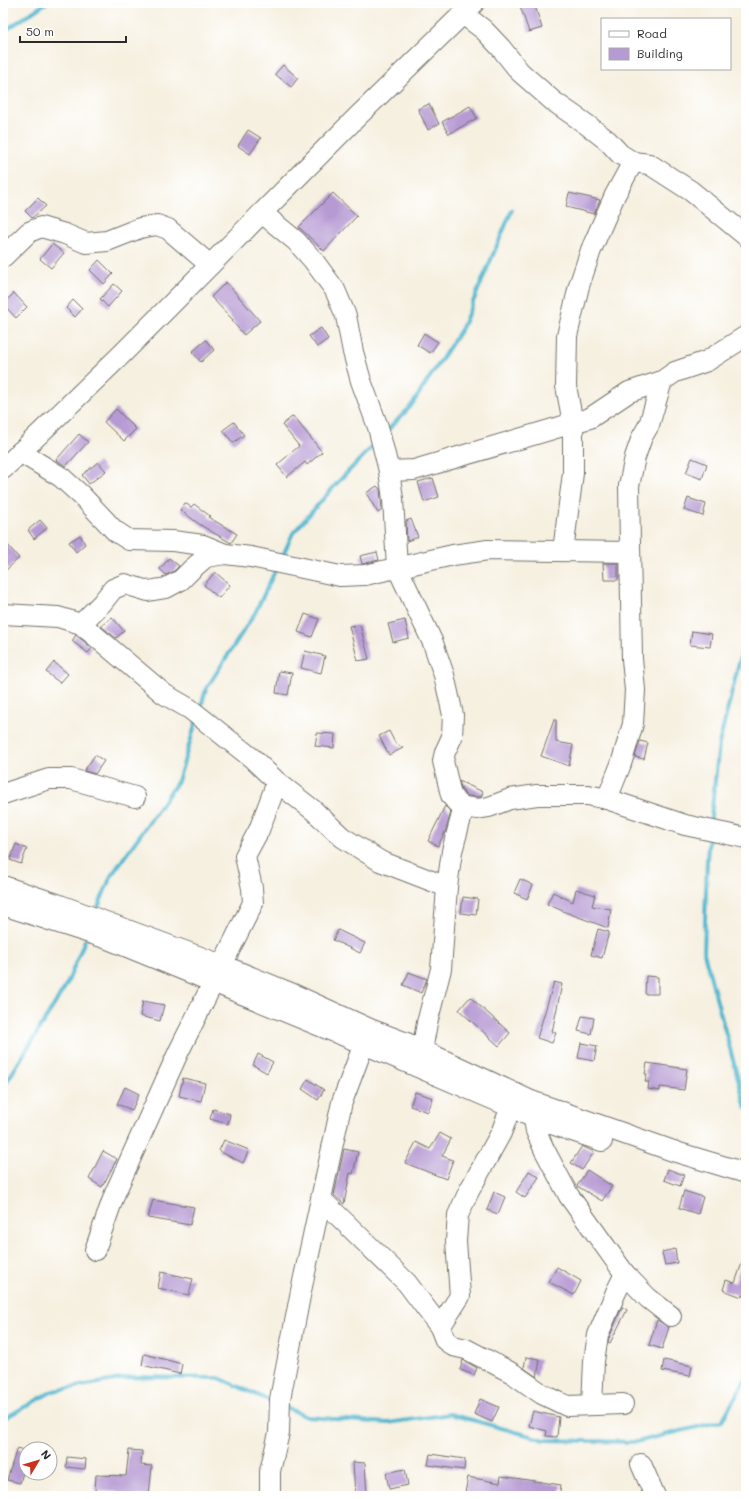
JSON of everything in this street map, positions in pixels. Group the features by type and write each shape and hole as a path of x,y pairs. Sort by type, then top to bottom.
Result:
{"street":[{"path":"3,469 116,360 357,117 468,8 520,72 553,102 608,140 620,154 633,162 649,164 691,191 746,236"},
{"path":"563,551 572,480 573,423 566,386 567,336 578,286 591,250 615,195 633,162"},
{"path":"262,214 296,241 313,260 335,290 346,316 353,352 361,381 378,427 389,471 393,499 397,567 433,643 444,675 452,715 452,737 445,752 443,761 451,795 456,802 464,807 477,809 510,799 537,795 588,795 607,799 685,825 746,838"},
{"path":"3,257 29,232 41,227 86,242 107,241 140,228 157,226 168,229 210,265"},
{"path":"389,471 414,470 590,418 629,392 662,381 675,372 707,361 746,336"},
{"path":"607,799 621,764 633,724 635,690 632,659 629,486 635,457 642,437 649,425 662,381"},
{"path":"20,452 61,477 82,496 115,531 129,540 173,541 203,545 225,554"},
{"path":"81,624 102,603 113,589 125,584 148,591 166,588 181,580 206,557 225,554 251,557 340,576 365,575 453,555 488,550 630,552"},
{"path":"3,614 58,617 81,624 164,694 190,709 248,754 277,782 313,810 342,837 380,860 447,887"},
{"path":"3,794 49,779 71,779 135,798"},
{"path":"95,1250 115,1193 178,1053 253,903 252,888 245,856 259,830 277,782"},
{"path":"422,1051 427,1023 441,969 447,887 452,851 464,807"},
{"path":"3,886 58,904 222,965 293,994 367,1037 407,1043 523,1105 746,1173"},
{"path":"3,905 108,939 213,983 367,1037 523,1105 664,1161 746,1186"},
{"path":"270,1496 270,1472 279,1433 280,1399 321,1199 342,1102 367,1037"},
{"path":"523,1105 569,1196 625,1274 648,1298 671,1316"},
{"path":"440,1327 460,1296 456,1241 458,1215 468,1191 501,1132 523,1105"},
{"path":"321,1199 406,1282 440,1327 445,1340 453,1346 466,1349 512,1373 542,1394 567,1406 624,1404"},
{"path":"592,1405 594,1360 598,1335 625,1274"},
{"path":"641,1464 655,1496"}],"building":[{"path":"519,3 534,3 542,28 529,32"},
{"path":"283,65 298,78 291,87 275,74"},
{"path":"429,104 439,124 428,130 418,109"},
{"path":"470,106 477,118 449,134 442,122"},
{"path":"248,130 261,138 250,154 238,146"},
{"path":"333,193 357,216 324,251 299,227"},
{"path":"569,193 600,200 594,214 566,207"},
{"path":"38,198 46,206 32,218 25,211"},
{"path":"52,244 64,253 51,268 40,259"},
{"path":"99,260 113,274 104,284 90,270"},
{"path":"226,282 260,321 244,335 232,321 233,320 211,297"},
{"path":"114,284 122,291 108,307 100,299"},
{"path":"14,293 27,307 16,318 3,304"},
{"path":"73,300 82,309 75,317 66,308"},
{"path":"321,328 328,339 317,347 309,336"},
{"path":"424,333 438,342 430,353 417,345"},
{"path":"206,340 214,350 201,362 192,352"},
{"path":"116,409 136,429 124,441 104,422"},
{"path":"293,416 322,452 307,465 305,462 287,477 277,465 299,446 282,425"},
{"path":"234,422 244,435 233,443 223,430"},
{"path":"79,434 88,442 66,466 56,460"},
{"path":"692,458 707,464 702,479 686,473"},
{"path":"98,462 106,471 89,484 82,475"},
{"path":"433,478 439,497 424,502 418,482"},
{"path":"377,486 380,489 382,510 378,513 366,493"},
{"path":"688,498 706,504 703,516 684,510"},
{"path":"185,503 191,507 194,504 210,516 208,517 237,534 231,543 202,526 180,510"},
{"path":"411,519 418,537 407,541 406,521"},
{"path":"40,520 47,528 34,539 28,530"},
{"path":"80,535 85,544 76,552 69,542"},
{"path":"3,540 19,558 3,573"},
{"path":"377,552 379,560 362,564 360,556"},
{"path":"169,558 179,566 174,571 166,575 160,569"},
{"path":"603,563 618,563 618,580 604,580"},
{"path":"215,572 230,585 219,598 204,585"},
{"path":"305,614 319,619 312,637 298,632"},
{"path":"112,617 124,631 116,638 101,626"},
{"path":"405,620 409,638 393,642 388,624"},
{"path":"360,625 369,659 358,661 349,626"},
{"path":"692,631 712,634 710,647 690,645"},
{"path":"76,635 92,648 88,653 72,641"},
{"path":"305,651 325,656 321,673 301,668"},
{"path":"54,662 68,674 60,683 46,672"},
{"path":"279,671 292,673 288,695 276,693"},
{"path":"554,720 556,720 556,742 573,745 569,766 541,756"},
{"path":"389,731 395,743 403,748 389,755 379,736"},
{"path":"317,733 335,734 334,748 315,746"},
{"path":"640,741 648,743 644,759 635,757"},
{"path":"95,755 104,761 95,774 84,771"},
{"path":"459,781 483,792 481,797 468,796 462,790"},
{"path":"445,806 451,812 446,830 438,846 428,841"},
{"path":"16,844 27,849 21,864 10,860"},
{"path":"520,879 533,885 527,899 514,893"},
{"path":"576,889 595,895 592,906 611,909 608,928 547,904 553,892 573,902"},
{"path":"463,897 478,899 476,915 461,913"},
{"path":"598,929 609,932 602,958 591,955"},
{"path":"338,930 365,943 360,953 333,940"},
{"path":"409,972 427,979 421,993 403,985"},
{"path":"646,976 658,977 658,994 645,994"},
{"path":"554,982 562,984 552,1032 556,1033 552,1043 537,1038"},
{"path":"470,997 510,1033 499,1046 459,1010"},
{"path":"143,1001 164,1005 160,1021 140,1016"},
{"path":"582,1016 594,1018 591,1034 578,1031"},
{"path":"581,1043 597,1046 594,1061 578,1058"},
{"path":"258,1054 273,1062 267,1073 253,1065"},
{"path":"647,1063 687,1069 684,1090 660,1087 660,1091 648,1089 649,1082 645,1082"},
{"path":"183,1078 205,1083 201,1101 179,1096"},
{"path":"308,1079 324,1090 318,1100 302,1089"},
{"path":"125,1087 139,1094 132,1110 117,1104"},
{"path":"415,1092 433,1098 428,1112 410,1106"},
{"path":"213,1109 230,1114 228,1124 210,1119"},
{"path":"440,1133 451,1139 442,1156 453,1160 446,1179 405,1163 416,1142 430,1149"},
{"path":"224,1140 249,1150 243,1163 219,1151"},
{"path":"582,1146 594,1152 582,1170 571,1163"},
{"path":"344,1149 358,1152 353,1174 350,1173 344,1204 334,1195"},
{"path":"103,1151 117,1159 102,1187 89,1179"},
{"path":"668,1169 684,1175 680,1186 664,1180"},
{"path":"587,1170 612,1186 602,1201 577,1186"},
{"path":"529,1171 539,1177 525,1198 516,1192"},
{"path":"684,1191 703,1197 698,1214 679,1208"},
{"path":"494,1192 505,1197 498,1214 487,1210"},
{"path":"153,1200 194,1207 190,1225 148,1218"},
{"path":"675,1249 677,1263 665,1265 662,1252"},
{"path":"744,1257 746,1257 746,1296 742,1295 742,1297 723,1290 726,1280 735,1283"},
{"path":"557,1267 581,1281 574,1295 549,1282"},
{"path":"161,1272 193,1279 189,1295 158,1288"},
{"path":"622,1307 627,1310 610,1343 608,1342 609,1338"},
{"path":"657,1320 669,1327 662,1349 649,1345"},
{"path":"144,1354 182,1364 180,1374 142,1365"},
{"path":"526,1357 540,1359 537,1377 524,1368"},
{"path":"463,1360 477,1368 474,1375 460,1370"},
{"path":"664,1360 692,1366 690,1376 662,1371"},
{"path":"480,1399 499,1407 492,1422 474,1414"},
{"path":"533,1411 559,1417 557,1437 546,1436 547,1431 529,1426"},
{"path":"17,1448 18,1481 21,1481 20,1483 7,1480"},
{"path":"129,1450 142,1451 141,1465 152,1466 149,1496 117,1496 117,1492 95,1491 96,1475 126,1476"},
{"path":"430,1454 465,1459 464,1470 428,1465"},
{"path":"67,1457 86,1459 85,1469 66,1467"},
{"path":"353,1462 365,1463 367,1496 355,1496"},
{"path":"405,1469 408,1485 389,1489 386,1473"},
{"path":"501,1476 561,1485 559,1496 480,1496 465,1493 468,1477 500,1483"}],"waterway":[{"path":"3,32 46,3"},
{"path":"386,432 411,406 462,328 512,210"},
{"path":"282,557 293,533 339,481 376,443"},
{"path":"200,710 206,689 255,613 276,569"},
{"path":"710,826 719,744 746,634"},
{"path":"96,912 111,876 178,781 196,722"},
{"path":"709,836 704,953 746,1108"},
{"path":"3,1088 67,984 85,940"},
{"path":"3,1419 53,1391 132,1377 219,1378 275,1403"},
{"path":"285,1407 307,1417 388,1423 450,1414 545,1440 636,1442 722,1421 746,1378"}]}
